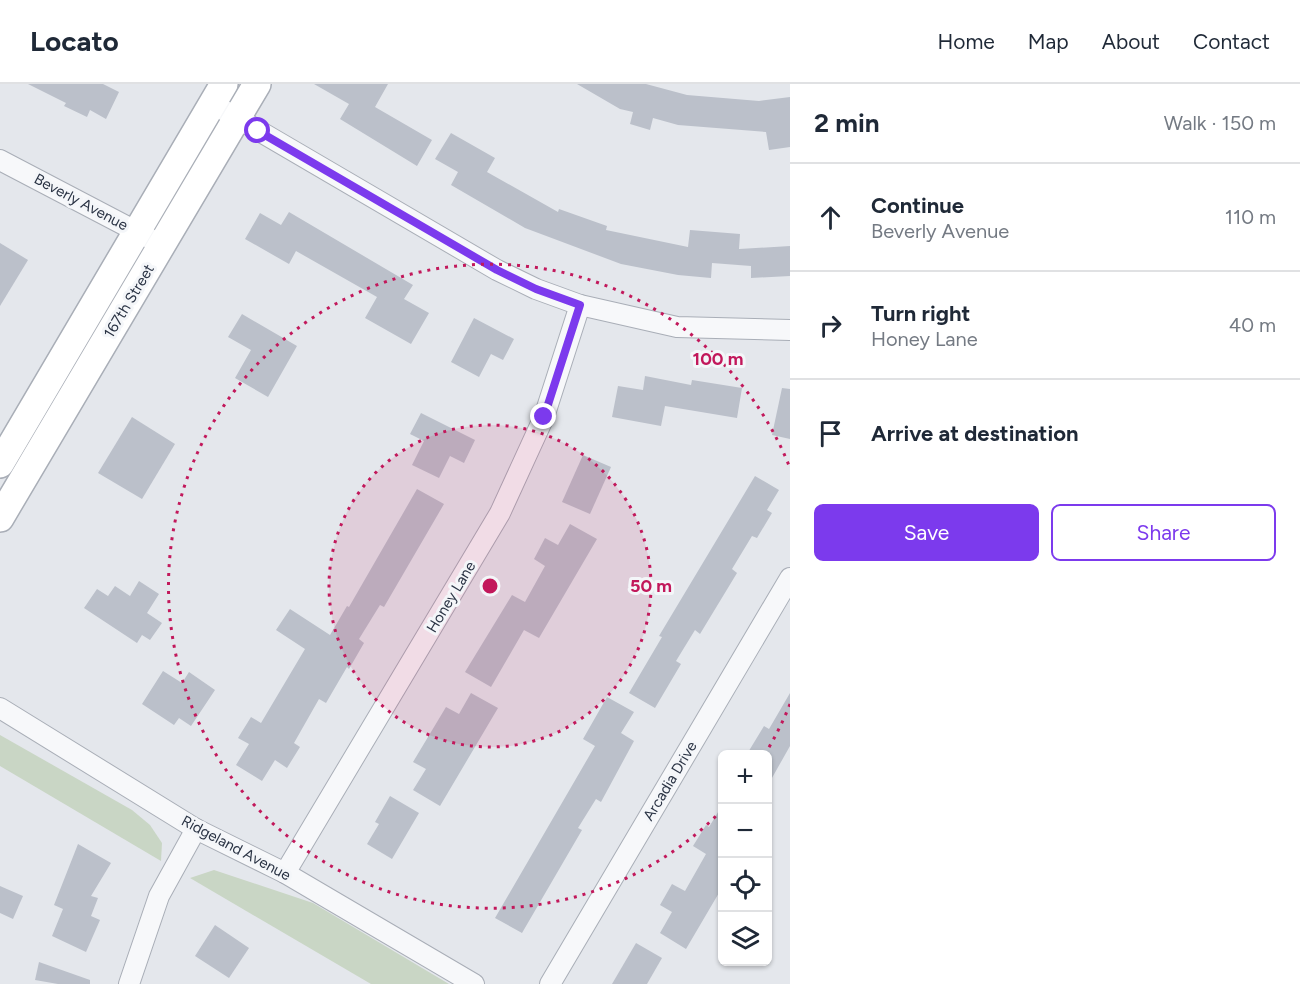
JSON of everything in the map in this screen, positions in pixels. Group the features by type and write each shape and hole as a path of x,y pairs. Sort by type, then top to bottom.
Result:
{"main road":[{"name":"167th Street","path":"0,518 257,84"},
{"name":"167th Street","path":"0,464 219,93"}],"street":[{"path":"219,93 237,119 497,270 536,289 580,305 677,327 790,330"},
{"name":"Beverly Avenue","path":"0,160 162,245"},
{"name":"Honey Lane","path":"285,873 500,513 544,417 580,305"},
{"name":"Arcadia Drive","path":"550,984 790,578"},
{"name":"Ridgeland Avenue","path":"0,708 196,829 285,873 474,984"},
{"path":"129,984 159,896 196,829"}],"green space":[{"path":"0,735 132,810 150,825 162,843 161,861 0,766"},
{"path":"214,870 313,903 449,984 371,984 190,878"}],"building":[{"path":"28,84 103,84 119,92 106,119 90,110 87,117 64,106 66,103"},
{"path":"314,84 388,84 375,107 432,140 417,166 340,119 349,104"},
{"path":"577,84 646,84 687,95 759,101 790,97 790,147 769,150 766,132 678,125 653,118 650,130 630,124 633,112 620,109"},
{"path":"451,133 495,158 487,172 558,212 559,209 607,226 606,230 688,247 690,230 740,234 739,249 790,246 790,276 751,278 751,266 712,263 711,278 678,275 621,264 525,228 451,185 458,172 435,159"},
{"path":"289,212 413,285 404,299 429,313 411,344 365,318 377,297 296,251 289,264 245,239 260,213 281,225"},
{"path":"0,243 28,260 0,306"},
{"path":"242,314 297,346 268,397 235,378 251,350 228,337"},
{"path":"474,318 514,339 503,360 491,354 479,377 451,362"},
{"path":"645,376 691,385 692,380 742,388 737,418 665,406 661,426 612,417 618,386 643,390"},
{"path":"782,388 790,389 790,439 772,435"},
{"path":"421,413 475,440 464,463 450,456 439,478 412,465 424,441 410,434"},
{"path":"132,417 175,444 142,499 98,473"},
{"path":"583,455 611,467 590,514 562,502"},
{"path":"755,476 779,490 767,510 772,513 757,538 752,536 732,569 737,573 700,634 695,630 676,661 681,664 655,708 629,693 662,637 659,636"},
{"path":"417,489 444,504 384,607 380,605 359,639 364,643 349,669 347,667 326,703 319,699 294,743 300,747 287,768 275,760 262,781 236,765 249,744 238,738 251,717 261,723 305,649 276,630 290,609 330,635 347,606 349,607"},
{"path":"570,524 597,539 539,638 524,630 491,687 465,672 512,595 525,602 545,566 534,559 545,538 558,545"},
{"path":"139,581 159,594 147,613 162,623 150,640 142,635 137,643 84,608 97,589 108,596 115,586 130,596"},
{"path":"163,671 182,683 189,672 215,690 191,726 179,718 174,725 142,704"},
{"path":"471,693 498,708 440,806 413,790 426,769 413,762 446,707 459,714"},
{"path":"790,693 790,746 772,778 772,750 749,750 764,726 769,729"},
{"path":"607,697 634,712 621,733 634,741 601,802 596,799 578,828 582,830 522,933 495,918 595,746 583,739"},
{"path":"390,796 419,813 392,859 367,844 379,824 375,822"},
{"path":"718,812 718,895 686,949 660,933 672,912 660,905 672,884 685,891 706,854 693,846 706,825 709,827"},
{"path":"78,844 111,863 91,896 98,898 91,916 100,920 86,952 52,936 63,909 54,905"},
{"path":"0,886 23,896 13,919 0,913"},
{"path":"215,925 249,948 229,978 195,956"},
{"path":"636,943 662,958 647,984 612,984"},
{"path":"39,962 90,980 90,984 58,984 35,980"}],"route":[{"path":"258,131 497,270 536,289 580,305 544,417"}]}
